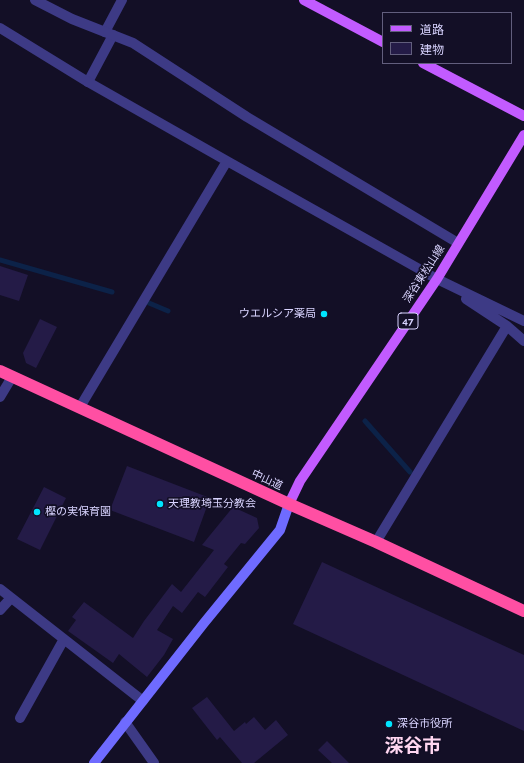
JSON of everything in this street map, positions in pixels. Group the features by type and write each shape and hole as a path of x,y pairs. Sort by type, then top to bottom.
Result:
{"highway":[{"name":"中山道","path":"0,371 524,611"}],"main road":[{"path":"304,0 382,41"},
{"path":"425,64 524,116"},
{"name":"深谷東松山線","path":"289,504 300,481 437,278 524,135"}],"street":[{"path":"35,0 72,19 133,43 247,117 458,244"},
{"path":"88,82 122,0"},
{"path":"0,28 88,82 227,161 437,278 524,321"},
{"path":"80,407 227,161"},
{"path":"437,278 507,326 524,342"},
{"path":"376,542 507,326"},
{"path":"0,397 12,377"},
{"path":"94,763 280,530 289,504"},
{"path":"0,589 143,701"},
{"path":"0,610 11,598"},
{"path":"20,718 64,639"},
{"path":"126,722 154,763"}],"building":[{"path":"0,266 28,275 19,301 0,295"},
{"path":"40,319 57,327 36,368 26,363 23,353"},
{"name":"天理教埼玉分教会","path":"127,466 210,498 194,542 110,510"},
{"path":"44,487 66,498 40,550 17,539"},
{"path":"233,507 257,518 259,528 245,544 241,543 224,564 228,567 205,597 198,592 182,613 173,606 157,630 173,639 164,655 147,677 119,654 113,663 68,631 76,620 72,617 84,602 133,638 172,584 181,592 214,550 202,545"},
{"name":"深谷市役所","path":"322,562 524,655 524,731 293,624"},
{"path":"207,697 234,731 254,717 265,730 276,720 288,735 254,763 242,763 220,737 217,740 192,708"},
{"path":"327,741 349,763 332,763 318,750"}],"waterway":[{"path":"0,260 112,292"},
{"path":"149,303 168,311"},
{"path":"365,421 410,472"}],"place":[{"name":"ウエルシア薬局","path":"324,314"},
{"name":"天理教埼玉分教会","path":"160,504"},
{"name":"樫の実保育園","path":"37,512"},
{"name":"深谷市役所","path":"389,724"}],"district":[{"name":"深谷市","path":"413,746"}]}
